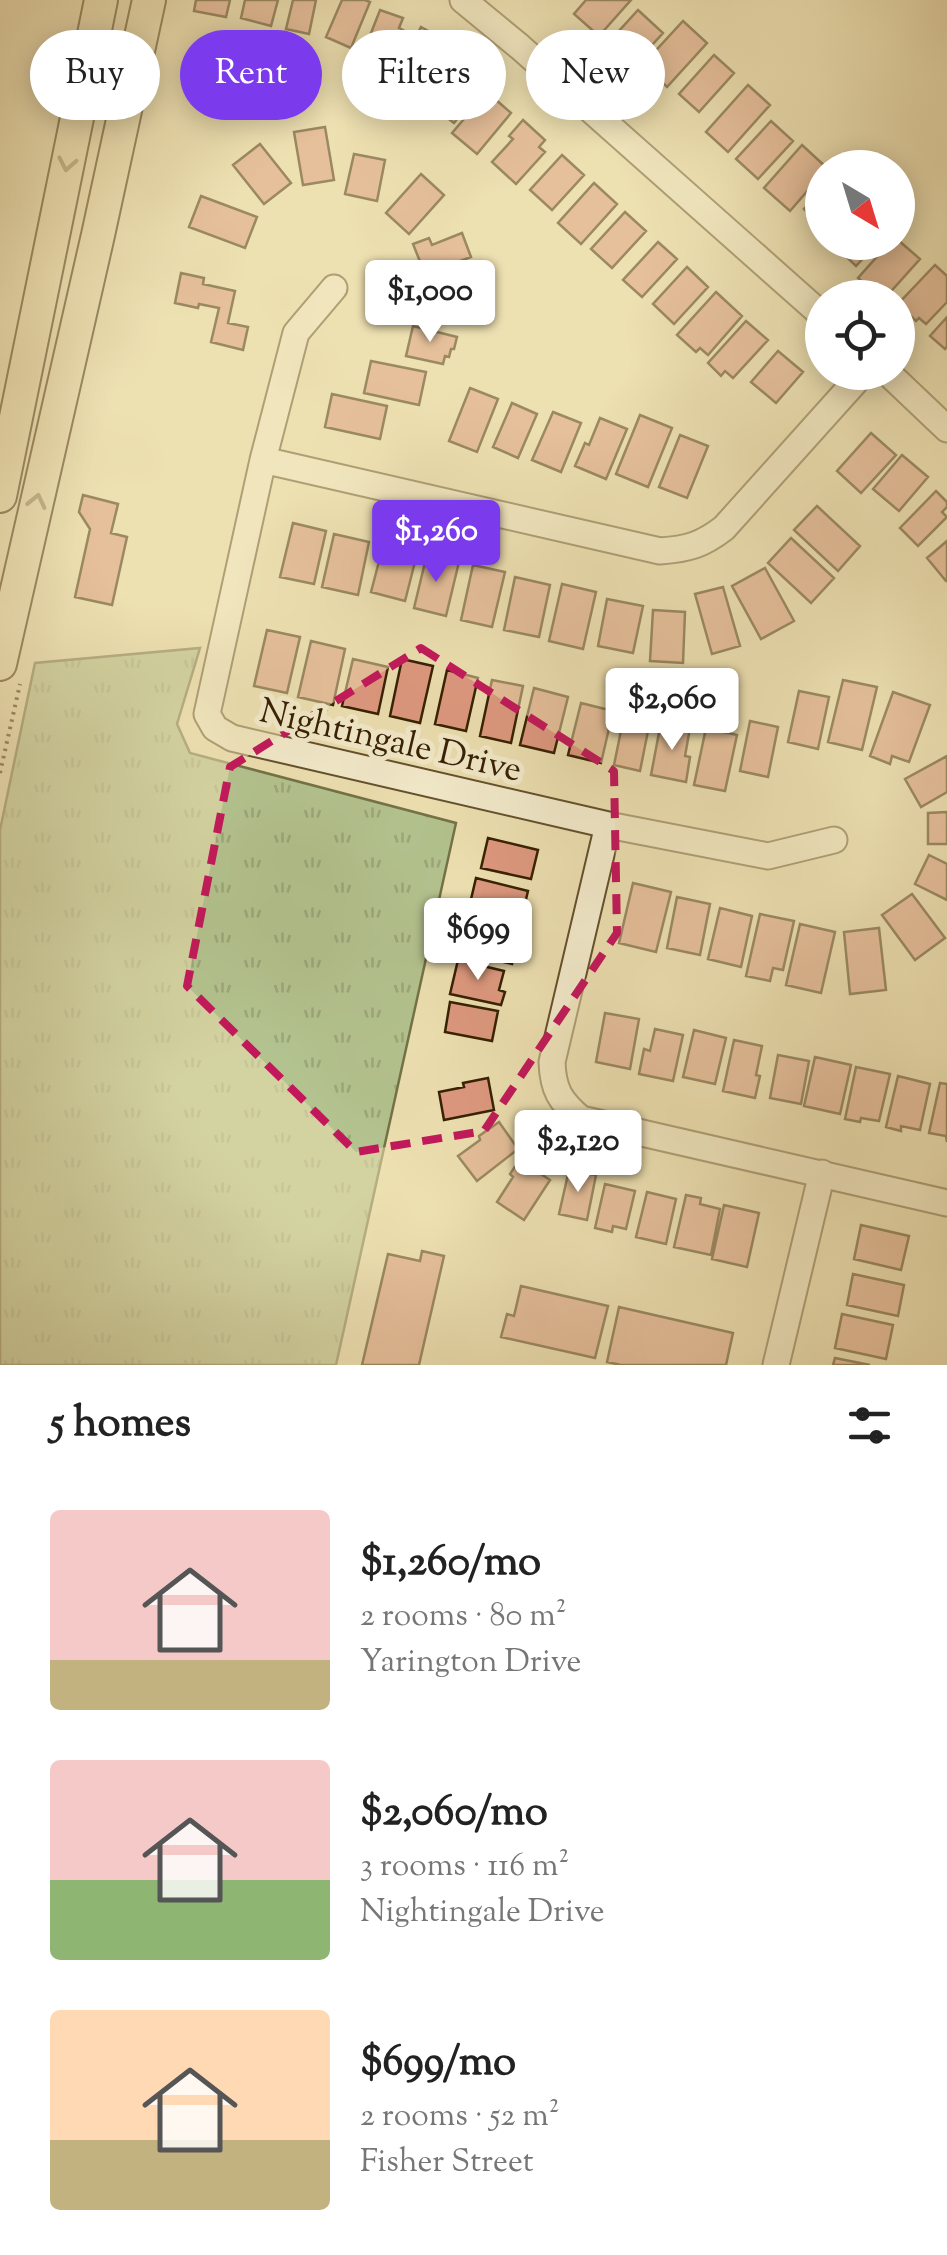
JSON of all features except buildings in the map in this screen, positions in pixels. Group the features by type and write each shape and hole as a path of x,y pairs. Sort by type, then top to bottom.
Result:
{"main road":[{"path":"0,496 100,0"},
{"path":"0,664 149,0"}],"street":[{"path":"464,0 805,300"},
{"name":"Nightingale Drive","path":"334,288 296,333 263,460 207,714 215,728 232,738 608,826 768,856 834,840"},
{"path":"263,460 660,551 684,550 706,542 724,528 848,390"},
{"path":"906,390 947,429"},
{"path":"608,826 552,1062 552,1082 568,1108 581,1119 947,1202"},
{"path":"776,1365 822,1174"}],"highlighted area":[{"path":"421,648 614,771 617,933 484,1131 356,1152 187,986 230,767"}],"green space":[{"path":"200,648 177,724 190,753 456,823 336,1365 0,1365 0,830 35,663"}]}
